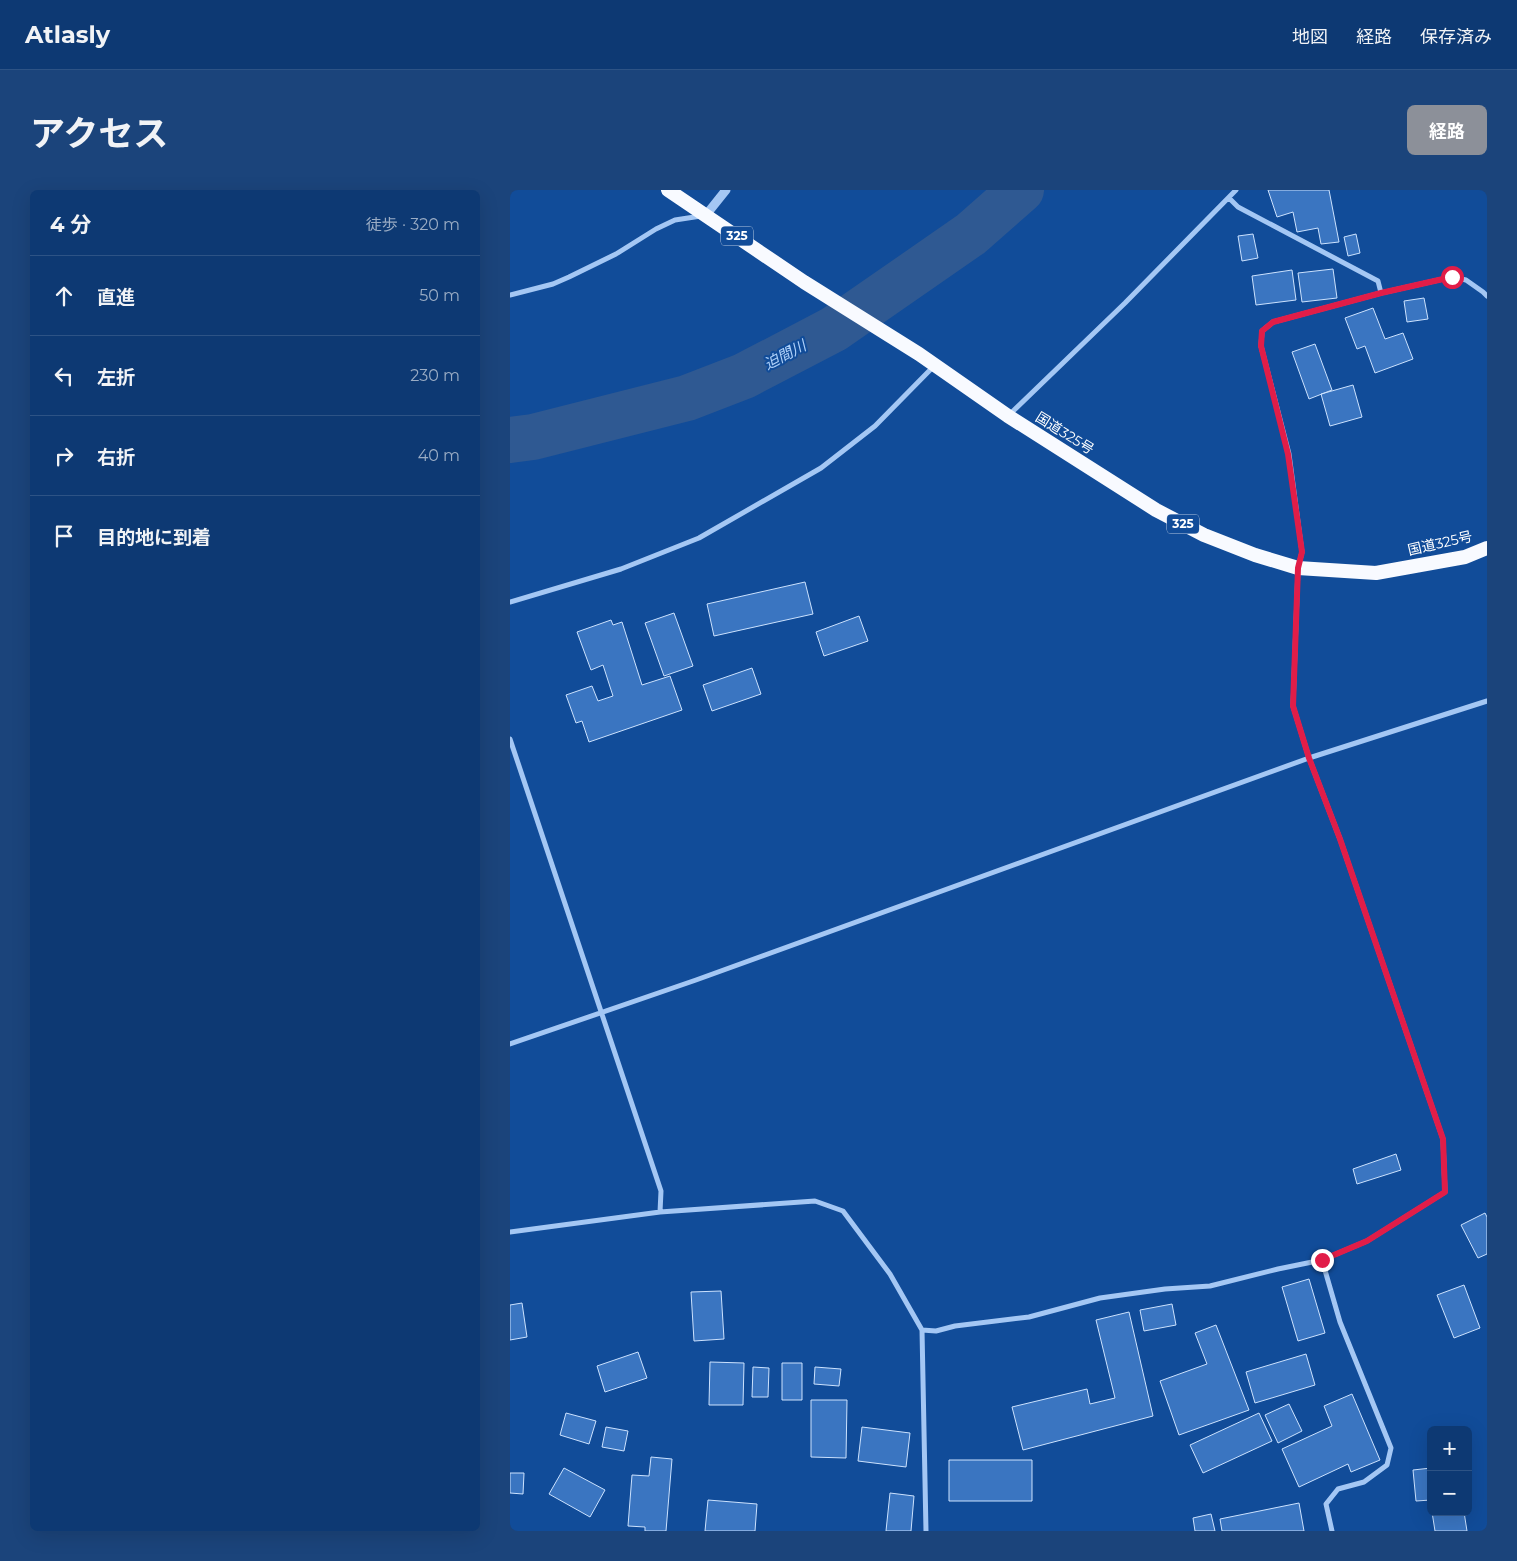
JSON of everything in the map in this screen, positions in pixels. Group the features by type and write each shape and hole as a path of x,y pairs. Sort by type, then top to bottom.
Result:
{"highway":[{"name":"国道325号","path":"668,190 804,282 919,354 1008,416 1156,510 1204,535 1298,568 1376,573 1465,557 1487,548"}],"street":[{"path":"510,295 553,284 569,277 616,254 656,229 675,220 706,215 726,190"},
{"path":"1008,416 1125,303 1236,190"},
{"path":"1229,198 1238,207 1378,281 1381,293"},
{"path":"922,1330 936,1331 956,1326 1029,1317 1100,1298 1165,1289 1210,1286 1322,1260 1367,1241 1445,1192 1443,1139 1340,839 1309,758 1293,706 1298,568 1302,552 1288,454 1261,346 1262,331 1273,322 1381,293 1452,277 1466,280 1487,296"},
{"path":"510,602 621,569 699,538 821,468 875,426 934,366"},
{"path":"510,1044 696,980 1309,758 1487,701"},
{"path":"510,740 661,1191 660,1212"},
{"path":"510,1232 660,1212 815,1201 843,1211 890,1274 922,1330 926,1531"},
{"path":"1322,1260 1340,1322 1391,1448 1387,1465 1364,1482 1338,1489 1326,1504 1332,1531"}],"building":[{"path":"1268,190 1329,190 1339,242 1321,244 1318,228 1297,232 1293,212 1277,217"},
{"path":"1253,234 1258,258 1242,261 1238,236"},
{"path":"1356,234 1360,253 1348,256 1344,237"},
{"path":"1333,269 1337,298 1302,302 1298,273"},
{"path":"1292,270 1296,300 1256,305 1252,276"},
{"path":"1424,298 1428,319 1407,322 1404,301"},
{"path":"1373,308 1385,339 1403,333 1413,359 1375,373 1365,346 1357,349 1345,318"},
{"path":"1315,344 1332,390 1309,399 1292,352"},
{"path":"1353,385 1362,417 1330,426 1321,394"},
{"path":"805,582 813,614 714,636 707,604"},
{"path":"674,613 693,666 664,676 645,623"},
{"path":"859,616 868,641 824,656 816,632"},
{"path":"611,620 613,625 622,622 642,685 670,676 682,710 589,742 582,721 576,723 566,695 592,686 598,701 613,696 603,665 591,670 577,632"},
{"path":"752,668 761,694 712,711 703,685"},
{"path":"1396,1154 1401,1170 1357,1184 1353,1169"},
{"path":"1485,1213 1487,1217 1487,1254 1478,1258 1461,1225"},
{"path":"1309,1279 1325,1333 1298,1341 1282,1287"},
{"path":"1464,1285 1480,1328 1454,1338 1437,1295"},
{"path":"721,1291 724,1339 694,1341 691,1292"},
{"path":"522,1303 527,1337 510,1340 510,1305"},
{"path":"1172,1304 1176,1325 1144,1331 1140,1310"},
{"path":"1129,1312 1153,1416 1023,1450 1012,1407 1087,1389 1090,1404 1115,1398 1096,1320"},
{"path":"1216,1325 1249,1410 1179,1435 1160,1381 1207,1364 1195,1333"},
{"path":"638,1352 647,1378 605,1392 597,1366"},
{"path":"1306,1354 1315,1385 1255,1403 1246,1372"},
{"path":"710,1362 744,1363 743,1405 709,1405"},
{"path":"782,1363 802,1363 802,1400 782,1400"},
{"path":"753,1367 769,1368 768,1397 752,1397"},
{"path":"815,1367 841,1369 839,1386 814,1384"},
{"path":"1352,1394 1380,1460 1351,1472 1348,1464 1299,1487 1282,1449 1332,1426 1324,1406"},
{"path":"811,1400 847,1400 846,1458 811,1457"},
{"path":"1289,1404 1302,1431 1278,1443 1265,1415"},
{"path":"566,1413 596,1421 589,1444 560,1435"},
{"path":"1259,1413 1272,1441 1203,1473 1190,1445"},
{"path":"606,1427 628,1431 624,1451 602,1447"},
{"path":"862,1427 910,1433 906,1467 858,1461"},
{"path":"651,1457 672,1459 666,1531 645,1531 645,1527 628,1526 632,1475 649,1476"},
{"path":"949,1460 1032,1460 1032,1501 949,1501"},
{"path":"564,1468 605,1490 590,1517 549,1494"},
{"path":"1427,1468 1427,1500 1416,1501 1413,1470"},
{"path":"510,1473 524,1473 523,1494 510,1493"},
{"path":"890,1493 914,1496 911,1531 886,1531"},
{"path":"708,1500 757,1504 755,1531 705,1531"},
{"path":"1299,1503 1304,1531 1222,1531 1220,1519"},
{"path":"1211,1514 1215,1531 1195,1531 1193,1518"},
{"path":"1433,1516 1465,1516 1467,1531 1435,1531"}],"waterway":[{"name":"迫間川","path":"510,440 533,437 687,398 744,376 834,329 971,234 1021,190"}],"route":[{"path":"1322,1260 1367,1241 1445,1192 1443,1139 1340,839 1309,758 1293,706 1298,568 1302,552 1288,454 1261,346 1262,331 1273,322 1381,293 1452,277"}]}
